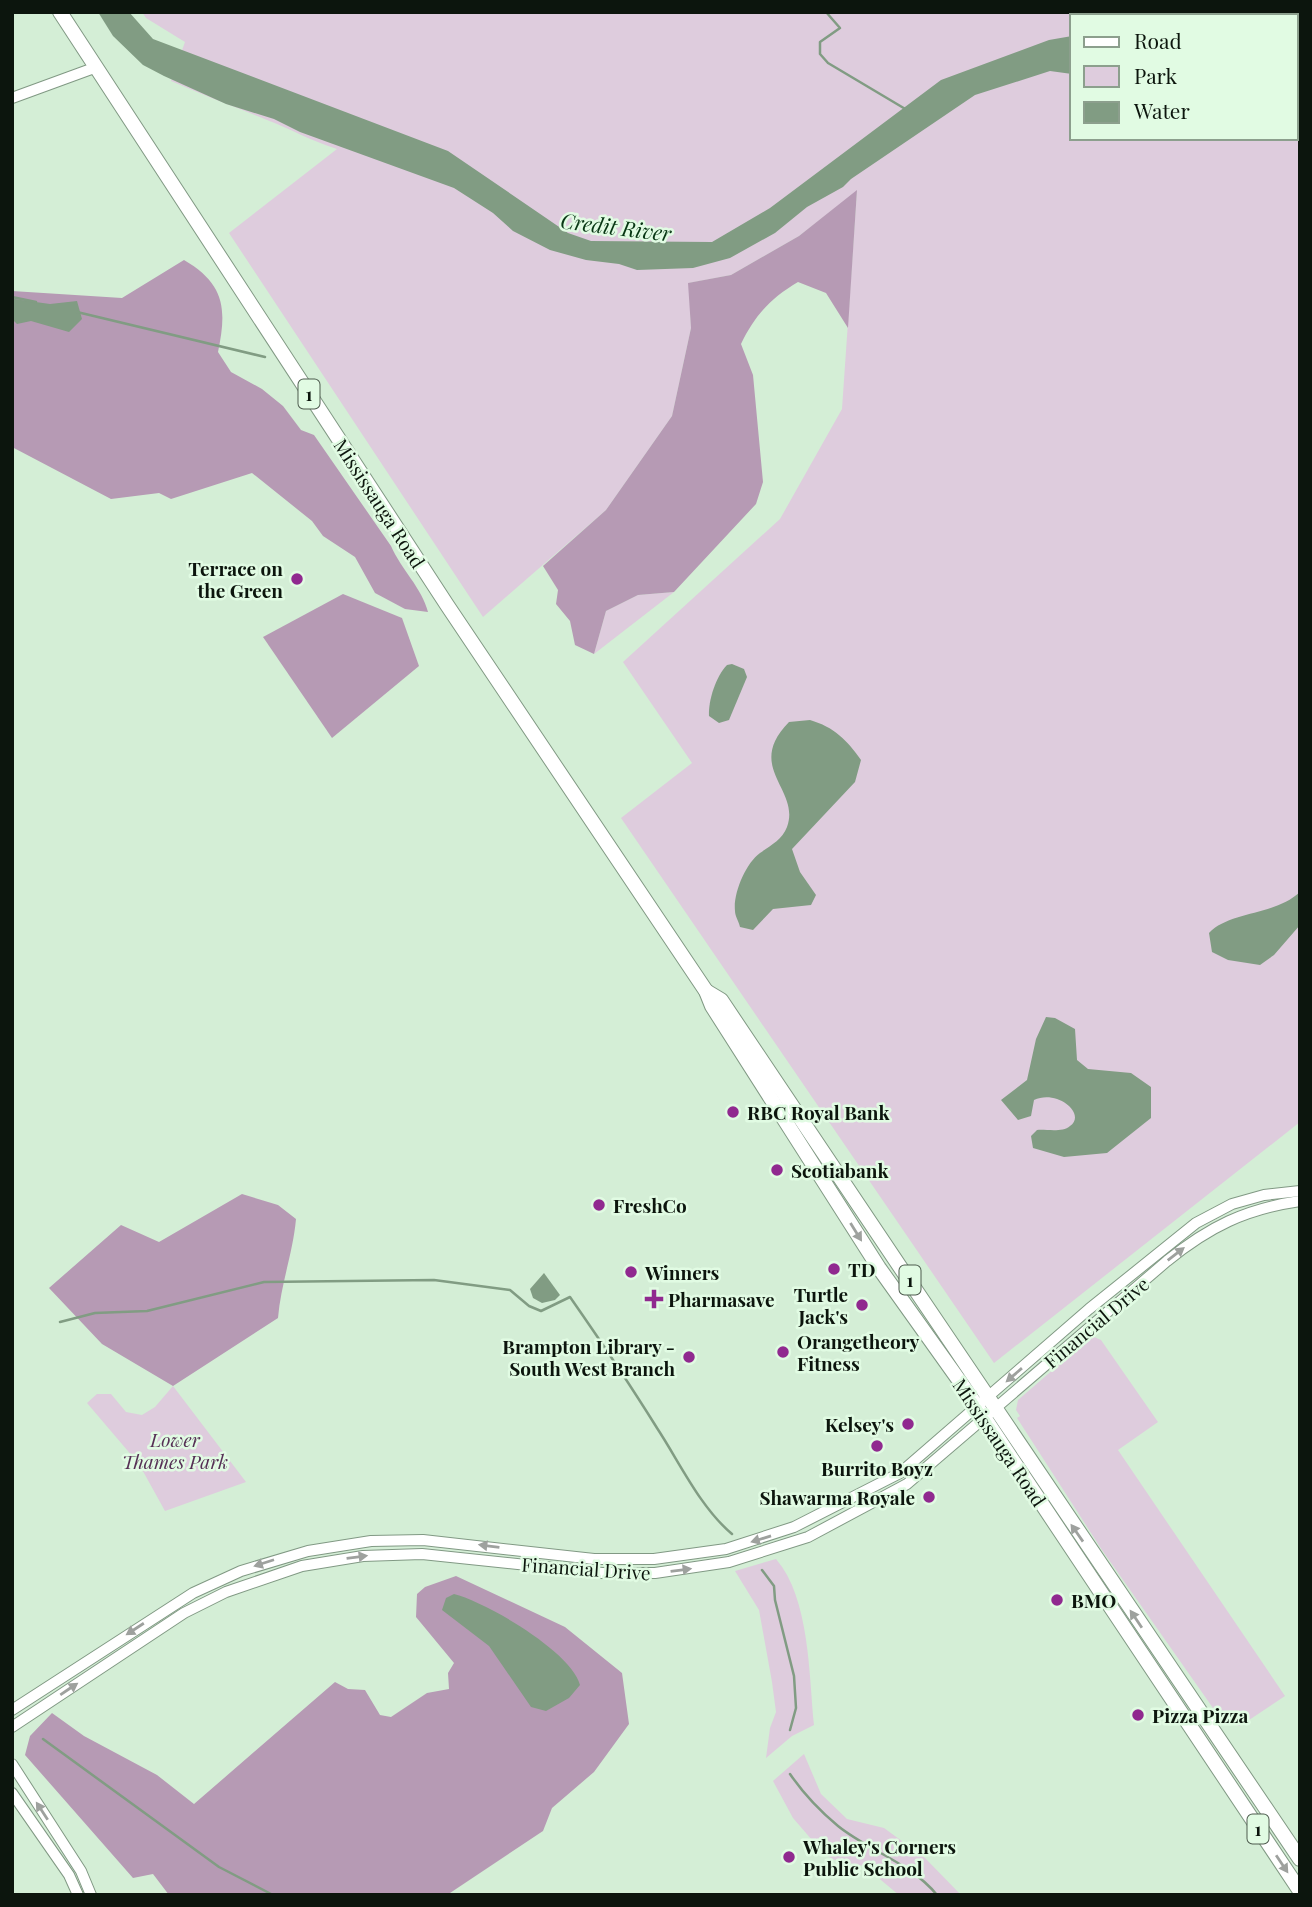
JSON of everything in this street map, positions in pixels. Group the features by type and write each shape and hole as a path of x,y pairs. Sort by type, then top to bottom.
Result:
{"main road":[{"name":"Mississauga Road","path":"60,12 94,68 447,605 706,991 712,1006 879,1268 985,1408 1300,1859"},
{"name":"Mississauga Road","path":"985,1408 1300,1891"}],"street":[{"path":"12,98 94,68"},
{"name":"Financial Drive","path":"12,1727 184,1613 266,1576 323,1562 394,1554 447,1555 623,1573 677,1571 729,1562 808,1537 907,1483 1089,1309 1196,1223 1232,1205 1264,1195 1300,1191"},
{"name":"Financial Drive","path":"12,1710 178,1601 213,1583 274,1560 331,1546 392,1540 454,1542 619,1560 673,1558 726,1549 804,1524 900,1473 1210,1228 1245,1214 1300,1202"},
{"path":"12,1764 77,1864 91,1895"},
{"path":"12,1793 62,1865 78,1895"}],"green space":[{"path":"142,12 1300,12 1300,1122 994,1363 621,818 692,763 623,662 780,519 842,409 857,191 799,236 731,275 689,283 691,328 672,416 606,510 483,617 229,233 337,149 171,81 185,42 146,18"},
{"path":"674,592 594,654 606,611 638,595"},
{"path":"1092,1336 1101,1340 1158,1422 1118,1450 1285,1696 1240,1726 1231,1724 1225,1715 1220,1718 1102,1550 1017,1418 1020,1416 1016,1410 1018,1400"},
{"name":"Lower Thames Park","path":"173,1386 246,1482 165,1511 139,1464 87,1403 97,1394 111,1394 126,1412 142,1415 155,1407"},
{"path":"776,1559 796,1594 802,1616 814,1725 792,1736 766,1758 770,1728 776,1712 772,1682 759,1610 735,1571"},
{"path":"804,1754 821,1794 847,1819 884,1828 925,1858 961,1895 899,1895 864,1866 825,1855 793,1818 773,1781"}],"shaded area":[{"path":"857,190 848,328 826,293 798,282 765,308 741,344 753,375 763,482 756,504 674,592 638,595 606,611 594,654 575,645 570,621 556,604 558,590 543,566 606,510 672,416 691,328 688,283 731,275 799,236"},
{"path":"184,260 208,278 220,299 222,323 218,352 231,372 262,389 283,406 301,430 314,435 391,546 421,595 428,612 405,609 375,593 355,557 323,536 312,521 252,473 171,499 159,493 111,499 12,447 12,291 122,298"},
{"path":"343,594 402,618 419,666 332,738 263,637"},
{"path":"242,1194 278,1205 296,1219 278,1318 173,1386 102,1344 49,1288 121,1225 159,1242"},
{"path":"456,1576 565,1627 622,1673 629,1724 594,1772 552,1808 543,1831 447,1895 169,1895 153,1874 133,1878 25,1755 30,1736 52,1713 84,1736 157,1775 194,1804 335,1682 348,1689 365,1690 380,1715 391,1717 427,1693 449,1689 448,1673 454,1663 416,1617 417,1594 425,1587"}],"water":[{"name":"Credit River","path":"98,12 129,12 153,39 448,151 568,233 591,241 712,242 770,208 941,80 1049,40 1070,36 1070,74 1050,71 975,95 843,187 807,207 775,233 730,258 693,268 637,270 550,250 513,231 493,213 454,188 300,132 274,119 226,104 164,76 143,65 113,36"},
{"path":"14,299 50,304 77,301 82,319 69,332 31,321 17,324 12,319"},
{"path":"732,664 744,669 747,677 729,720 719,723 709,716 711,696 723,670"},
{"path":"810,720 839,735 861,760 855,782 792,849 800,872 816,895 811,905 773,909 753,930 740,927 735,904 742,879 755,858 779,839 787,827 787,801 772,765 772,752 777,738 789,722"},
{"path":"1300,892 1300,925 1274,955 1260,965 1228,960 1212,952 1209,933 1218,926 1278,905"},
{"path":"1046,1017 1055,1018 1075,1029 1077,1060 1088,1069 1131,1073 1151,1087 1151,1118 1107,1153 1064,1157 1033,1148 1031,1136 1037,1130 1067,1128 1074,1121 1072,1110 1060,1100 1043,1097 1034,1100 1031,1116 1018,1120 1001,1100 1027,1080 1036,1039"},
{"path":"544,1273 560,1295 555,1300 542,1303 533,1298 530,1289"},
{"path":"454,1594 486,1607 526,1630 561,1658 574,1672 580,1685 569,1698 546,1711 531,1707 489,1646 442,1610 446,1598"}],"waterway":[{"path":"826,12 840,28 820,42 820,54 828,63 907,110"},
{"path":"12,297 36,302"},
{"path":"77,312 265,357"},
{"path":"60,1322 95,1313 147,1311 264,1282 434,1280 510,1290 529,1306 541,1311 570,1297 636,1395 700,1498 732,1534"},
{"path":"762,1570 774,1586 794,1676 796,1708 790,1730"},
{"path":"43,1739 219,1867 273,1895"},
{"path":"790,1774 800,1788 838,1826 915,1874 937,1895"}],"place":[{"name":"Terrace on the Green","path":"297,579"},
{"name":"RBC Royal Bank","path":"733,1112"},
{"name":"Scotiabank","path":"777,1170"},
{"name":"FreshCo","path":"599,1205"},
{"name":"TD","path":"834,1269"},
{"name":"Winners","path":"631,1272"},
{"name":"Pharmasave","path":"654,1299"},
{"name":"Turtle Jack's","path":"862,1305"},
{"name":"Orangetheory Fitness","path":"783,1352"},
{"name":"Brampton Library - South West Branch","path":"689,1357"},
{"name":"Kelsey's","path":"908,1424"},
{"name":"Burrito Boyz","path":"877,1446"},
{"name":"Shawarma Royale","path":"929,1497"},
{"name":"BMO","path":"1057,1600"},
{"name":"Pizza Pizza","path":"1138,1715"},
{"name":"Whaley's Corners Public School","path":"789,1857"}]}
